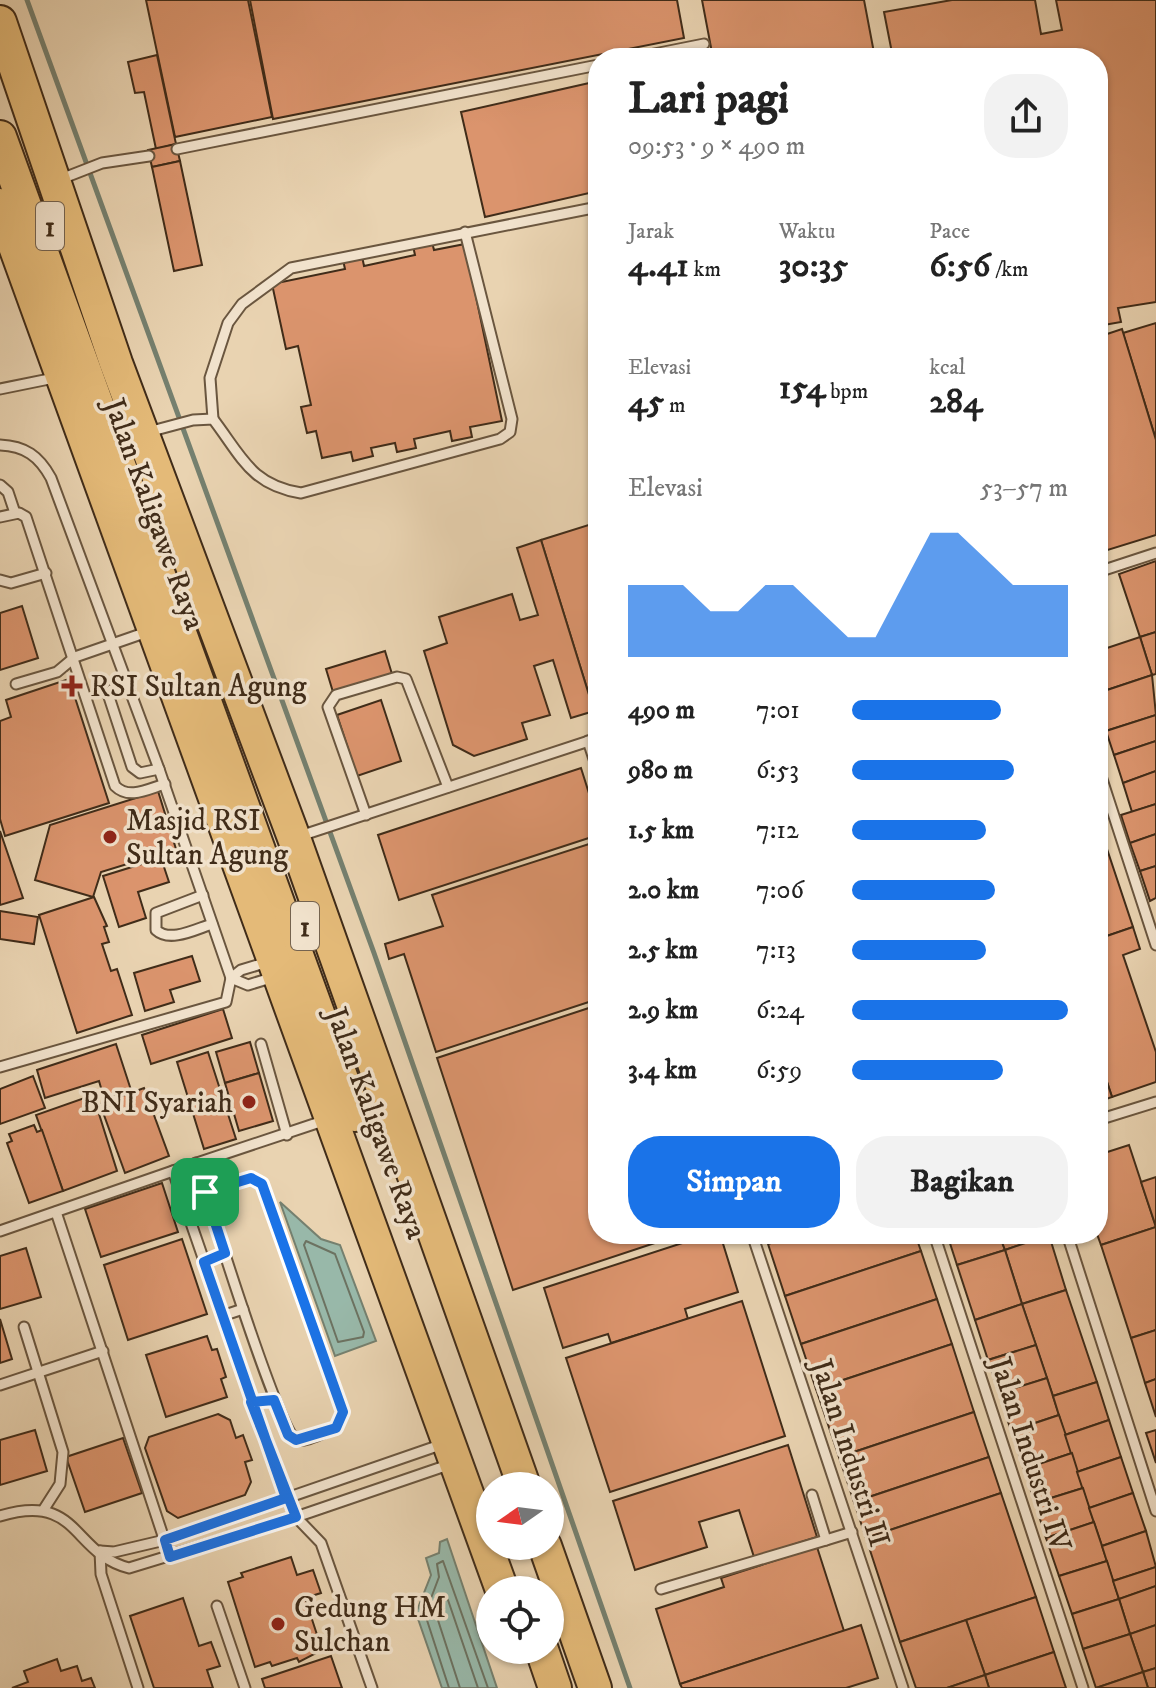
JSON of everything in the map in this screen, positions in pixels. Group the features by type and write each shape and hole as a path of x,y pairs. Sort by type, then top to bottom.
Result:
{"highway":[{"path":"0,22 62,178 90,370"},
{"name":"Jalan Kaligawe Raya","path":"0,84 90,370 165,625 481,1472"},
{"name":"Jalan Kaligawe Raya","path":"0,137 90,370 288,960"},
{"path":"0,205 90,370 148,432 299,837 519,1472"},
{"path":"288,960 332,1118 472,1444 499,1576"},
{"name":"Jalan Kaligawe Raya","path":"472,1444 495,1472"},
{"path":"550,1560 595,1688"},
{"path":"564,1652 576,1688"},
{"path":"527,1664 535,1688"},
{"path":"547,1664 555,1688"}],"lane":[{"path":"684,48 704,44"},
{"path":"177,149 588,67"},
{"path":"62,178 102,163 149,156"},
{"path":"465,232 512,419 510,432 500,439 301,493 275,489 259,479 213,419 210,378 228,323 242,304 291,268 465,232 588,209"},
{"path":"0,389 90,370"},
{"path":"148,432 193,420 213,419"},
{"path":"0,445 18,447 43,464 114,643 231,978 226,1002 0,1067"},
{"path":"0,485 8,492 15,513"},
{"path":"0,517 15,513 26,517 75,657 115,786 122,793 132,794 165,784"},
{"path":"1108,569 1156,553"},
{"path":"0,580 11,583 46,573"},
{"path":"16,684 57,672 75,657 165,625"},
{"path":"366,815 328,707 336,695 397,677 406,679 448,787"},
{"path":"128,684 109,693 132,767 140,773 159,769"},
{"path":"299,837 588,741"},
{"path":"1108,798 1156,945"},
{"path":"203,895 156,913 156,930 162,935 171,936 212,924"},
{"path":"231,978 248,985 288,960"},
{"path":"231,978 241,970 288,960"},
{"path":"261,1044 287,1135"},
{"path":"1108,1117 1156,1102"},
{"path":"0,1231 332,1118"},
{"path":"196,1163 205,1192 243,1309 288,1435 296,1440 336,1428 342,1421 343,1412 262,1184 251,1178 205,1192"},
{"path":"173,1171 286,1498 296,1517 321,1543 372,1688"},
{"path":"56,1212 170,1557"},
{"name":"Jalan Industri II","path":"755,1244 903,1688"},
{"name":"Jalan Industri IV","path":"937,1244 1083,1688"},
{"path":"1070,1244 1156,1511"},
{"path":"204,1262 225,1253"},
{"path":"222,1316 243,1309"},
{"path":"24,1327 63,1452 60,1484 44,1509"},
{"path":"0,1385 103,1351"},
{"path":"251,1402 274,1400"},
{"path":"100,1551 114,1552 165,1540 286,1498 472,1444"},
{"path":"0,1516 23,1509 44,1509 64,1519 112,1563 129,1568 296,1517 472,1444"},
{"path":"812,1495 826,1540"},
{"path":"661,1589 852,1532"},
{"path":"100,1551 101,1574 138,1688"},
{"path":"217,1606 245,1688"}],"water":[{"path":"280,1202 321,1239 340,1245 376,1341 335,1356"},
{"path":"447,1539 476,1625 476,1664 489,1664 497,1688 442,1688 416,1613 431,1575 426,1558 439,1553 440,1542"}],"building":[{"path":"146,0 248,0 272,117 175,137"},
{"path":"250,0 677,0 684,38 633,48 588,48 588,57 273,119"},
{"path":"702,0 864,0 873,48 711,48"},
{"path":"952,0 1035,0 1041,34 1062,30 1056,0 1156,0 1156,302 1118,308 1121,322 1108,324 1108,48 891,48 884,12"},
{"path":"157,55 176,144 156,149 144,92 135,93 128,62"},
{"path":"588,83 588,193 485,217 461,112"},
{"path":"176,144 180,161 152,167 148,150"},
{"path":"180,161 202,265 174,271 152,167"},
{"path":"432,242 434,250 465,244 502,421 470,427 472,437 452,441 450,431 414,439 416,448 397,452 395,443 371,448 373,456 353,461 351,452 322,458 316,431 307,433 301,407 311,405 298,346 286,349 272,284 345,269 343,260 362,256 364,266 415,255 413,246"},
{"path":"1156,323 1156,440 1123,333"},
{"path":"1122,329 1156,440 1156,535 1108,550 1108,334"},
{"path":"588,525 588,692 541,540"},
{"path":"541,540 588,692 588,713 571,718 553,660 534,666 550,715 522,723 527,739 474,756 453,745 424,651 447,643 439,617 512,594 520,620 538,615 517,548"},
{"path":"1156,561 1156,632 1140,637 1119,574"},
{"path":"22,606 38,658 0,670 0,613"},
{"path":"1156,632 1156,674 1152,675 1140,637"},
{"path":"1140,637 1152,675 1108,690 1108,648"},
{"path":"385,651 392,674 333,692 326,669"},
{"path":"1152,675 1156,715 1108,730 1108,690"},
{"path":"69,679 109,803 5,836 0,819 0,721 11,717 6,700"},
{"path":"381,700 401,761 357,776 337,715"},
{"path":"1156,715 1156,741 1114,755 1108,730"},
{"path":"1156,741 1156,771 1123,783 1114,755"},
{"path":"581,768 588,790 588,838 399,900 378,835"},
{"path":"1156,771 1156,804 1132,812 1123,783"},
{"name":"Masjid RSI Sultan Agung","path":"158,791 176,849 101,872 93,897 35,880 50,825"},
{"path":"1156,804 1156,834 1130,843 1121,815"},
{"path":"0,831 23,898 0,905"},
{"path":"1156,834 1156,866 1140,871 1130,843"},
{"path":"588,844 588,1002 436,1052 404,954 389,959 385,944 443,926 432,895"},
{"path":"1108,852 1133,927 1108,936"},
{"path":"161,858 169,882 138,892 146,918 119,927 103,876"},
{"path":"1156,866 1156,898 1150,901 1140,871"},
{"path":"94,897 107,926 104,927 109,942 102,944 111,971 117,969 132,1015 77,1033 39,915"},
{"path":"0,911 38,917 34,944 0,939"},
{"path":"1133,927 1140,949 1123,955 1156,1052 1156,1082 1112,1097 1108,1085 1108,936"},
{"path":"192,956 200,981 170,990 174,1002 145,1011 134,973"},
{"path":"588,1008 588,1244 652,1244 513,1290 437,1058"},
{"path":"223,1009 232,1038 151,1064 142,1035"},
{"path":"250,1042 259,1073 225,1083 216,1052"},
{"path":"116,1044 131,1090 104,1098 99,1081 45,1098 37,1070"},
{"path":"208,1052 236,1139 204,1149 177,1062"},
{"name":"BNI Syariah","path":"259,1073 273,1121 239,1131 225,1083"},
{"path":"33,1076 45,1108 0,1124 0,1089"},
{"path":"144,1088 169,1156 125,1173 100,1104"},
{"path":"93,1095 117,1171 63,1191 36,1115"},
{"path":"34,1125 37,1132 42,1130 63,1191 29,1203 7,1143 12,1141 9,1134"},
{"path":"1129,1145 1156,1227 1108,1243 1108,1152"},
{"path":"1156,1177 1156,1227 1141,1182"},
{"path":"162,1183 178,1232 101,1257 85,1209"},
{"path":"1156,1227 1156,1330 1131,1338 1101,1245"},
{"path":"182,1239 207,1314 128,1340 104,1265"},
{"path":"679,1244 723,1244 738,1292 685,1309 688,1319 611,1343 608,1334 563,1348 544,1288"},
{"path":"768,1244 919,1244 921,1251 785,1296"},
{"path":"950,1244 1003,1244 1005,1250 957,1265"},
{"path":"1003,1244 1023,1244 1005,1250"},
{"path":"1023,1244 1052,1244 1066,1290 1022,1304 1005,1250"},
{"path":"26,1248 41,1297 0,1309 0,1256"},
{"path":"1005,1250 1022,1304 975,1320 957,1265"},
{"path":"921,1251 937,1299 801,1344 785,1296"},
{"path":"1066,1290 1097,1382 1053,1396 1022,1304"},
{"path":"937,1299 952,1344 816,1389 801,1344"},
{"path":"742,1301 785,1436 610,1492 566,1358"},
{"path":"1022,1304 1036,1345 988,1360 975,1320"},
{"path":"0,1319 12,1359 0,1363"},
{"path":"1156,1330 1156,1379 1145,1383 1131,1338"},
{"path":"207,1336 212,1350 217,1349 226,1377 221,1379 227,1397 166,1417 146,1355"},
{"path":"952,1344 974,1412 839,1457 816,1389"},
{"path":"1036,1345 1047,1378 999,1393 988,1360"},
{"path":"1047,1378 1059,1415 1011,1431 999,1393"},
{"path":"1156,1379 1156,1417 1145,1383"},
{"path":"1097,1382 1109,1420 1065,1435 1053,1396"},
{"path":"974,1412 989,1457 854,1502 839,1457"},
{"path":"218,1414 230,1420 236,1438 243,1435 252,1460 245,1462 251,1482 245,1495 178,1518 167,1511 145,1448 149,1437"},
{"path":"1059,1415 1072,1453 1024,1469 1011,1431"},
{"path":"1109,1420 1121,1457 1077,1472 1065,1435"},
{"path":"35,1430 47,1471 0,1485 0,1440"},
{"path":"1156,1430 1156,1463 1146,1433"},
{"path":"123,1438 142,1493 85,1512 66,1457"},
{"path":"788,1445 817,1537 754,1557 739,1510 699,1522 707,1547 635,1570 613,1501"},
{"path":"1072,1453 1083,1488 1035,1503 1024,1469"},
{"path":"989,1457 1001,1493 866,1538 854,1502"},
{"path":"1121,1457 1133,1493 1089,1508 1077,1472"},
{"path":"1083,1488 1094,1522 1046,1538 1035,1503"},
{"path":"1001,1493 1036,1597 900,1642 866,1538"},
{"path":"1133,1493 1146,1531 1102,1546 1089,1508"},
{"path":"1094,1522 1107,1561 1059,1576 1046,1538"},
{"path":"1146,1531 1156,1567 1113,1581 1102,1546"},
{"path":"817,1547 844,1631 680,1684 656,1609 724,1587 721,1578"},
{"name":"Gedung HM Sulchan","path":"291,1557 297,1575 313,1570 321,1593 305,1598 322,1650 299,1662 297,1658 272,1666 270,1662 255,1667 228,1582 243,1577 241,1573"},
{"path":"1107,1561 1119,1599 1072,1614 1059,1576"},
{"path":"1156,1567 1156,1586 1119,1599 1113,1581"},
{"path":"1156,1586 1156,1625 1130,1634 1119,1599"},
{"path":"1036,1597 1054,1652 985,1675 966,1620"},
{"path":"183,1598 199,1646 211,1642 220,1666 207,1670 213,1688 154,1688 130,1616"},
{"path":"1119,1599 1130,1634 1083,1649 1072,1614"},
{"path":"966,1620 985,1675 947,1688 916,1688 900,1642"},
{"path":"861,1625 878,1678 846,1688 682,1688 680,1684"},
{"path":"1156,1625 1156,1668 1143,1672 1130,1634"},
{"path":"1130,1634 1143,1672 1096,1688 1083,1649"},
{"path":"1054,1652 1066,1688 989,1688 985,1675"},
{"path":"331,1656 342,1688 265,1688 262,1679"},
{"path":"57,1659 61,1671 77,1666 82,1681 91,1678 95,1688 12,1688 28,1682 24,1671"},
{"path":"1156,1668 1156,1688 1148,1688 1143,1672"},
{"path":"1143,1672 1148,1688 1096,1688"},
{"path":"985,1675 989,1688 947,1688"}],"waterway":[{"path":"27,0 374,953 630,1688"}],"place":[{"name":"RSI Sultan Agung","path":"72,686"},
{"name":"Masjid RSI Sultan Agung","path":"110,837"},
{"name":"BNI Syariah","path":"249,1102"},
{"name":"Gedung HM Sulchan","path":"278,1624"}],"route":[{"path":"205,1192 225,1253 204,1262 251,1402 286,1498 165,1540 170,1557 296,1517 251,1402 274,1400 288,1435 296,1440 336,1428 342,1421 343,1412 262,1184 258,1179 251,1178 205,1192"}]}
